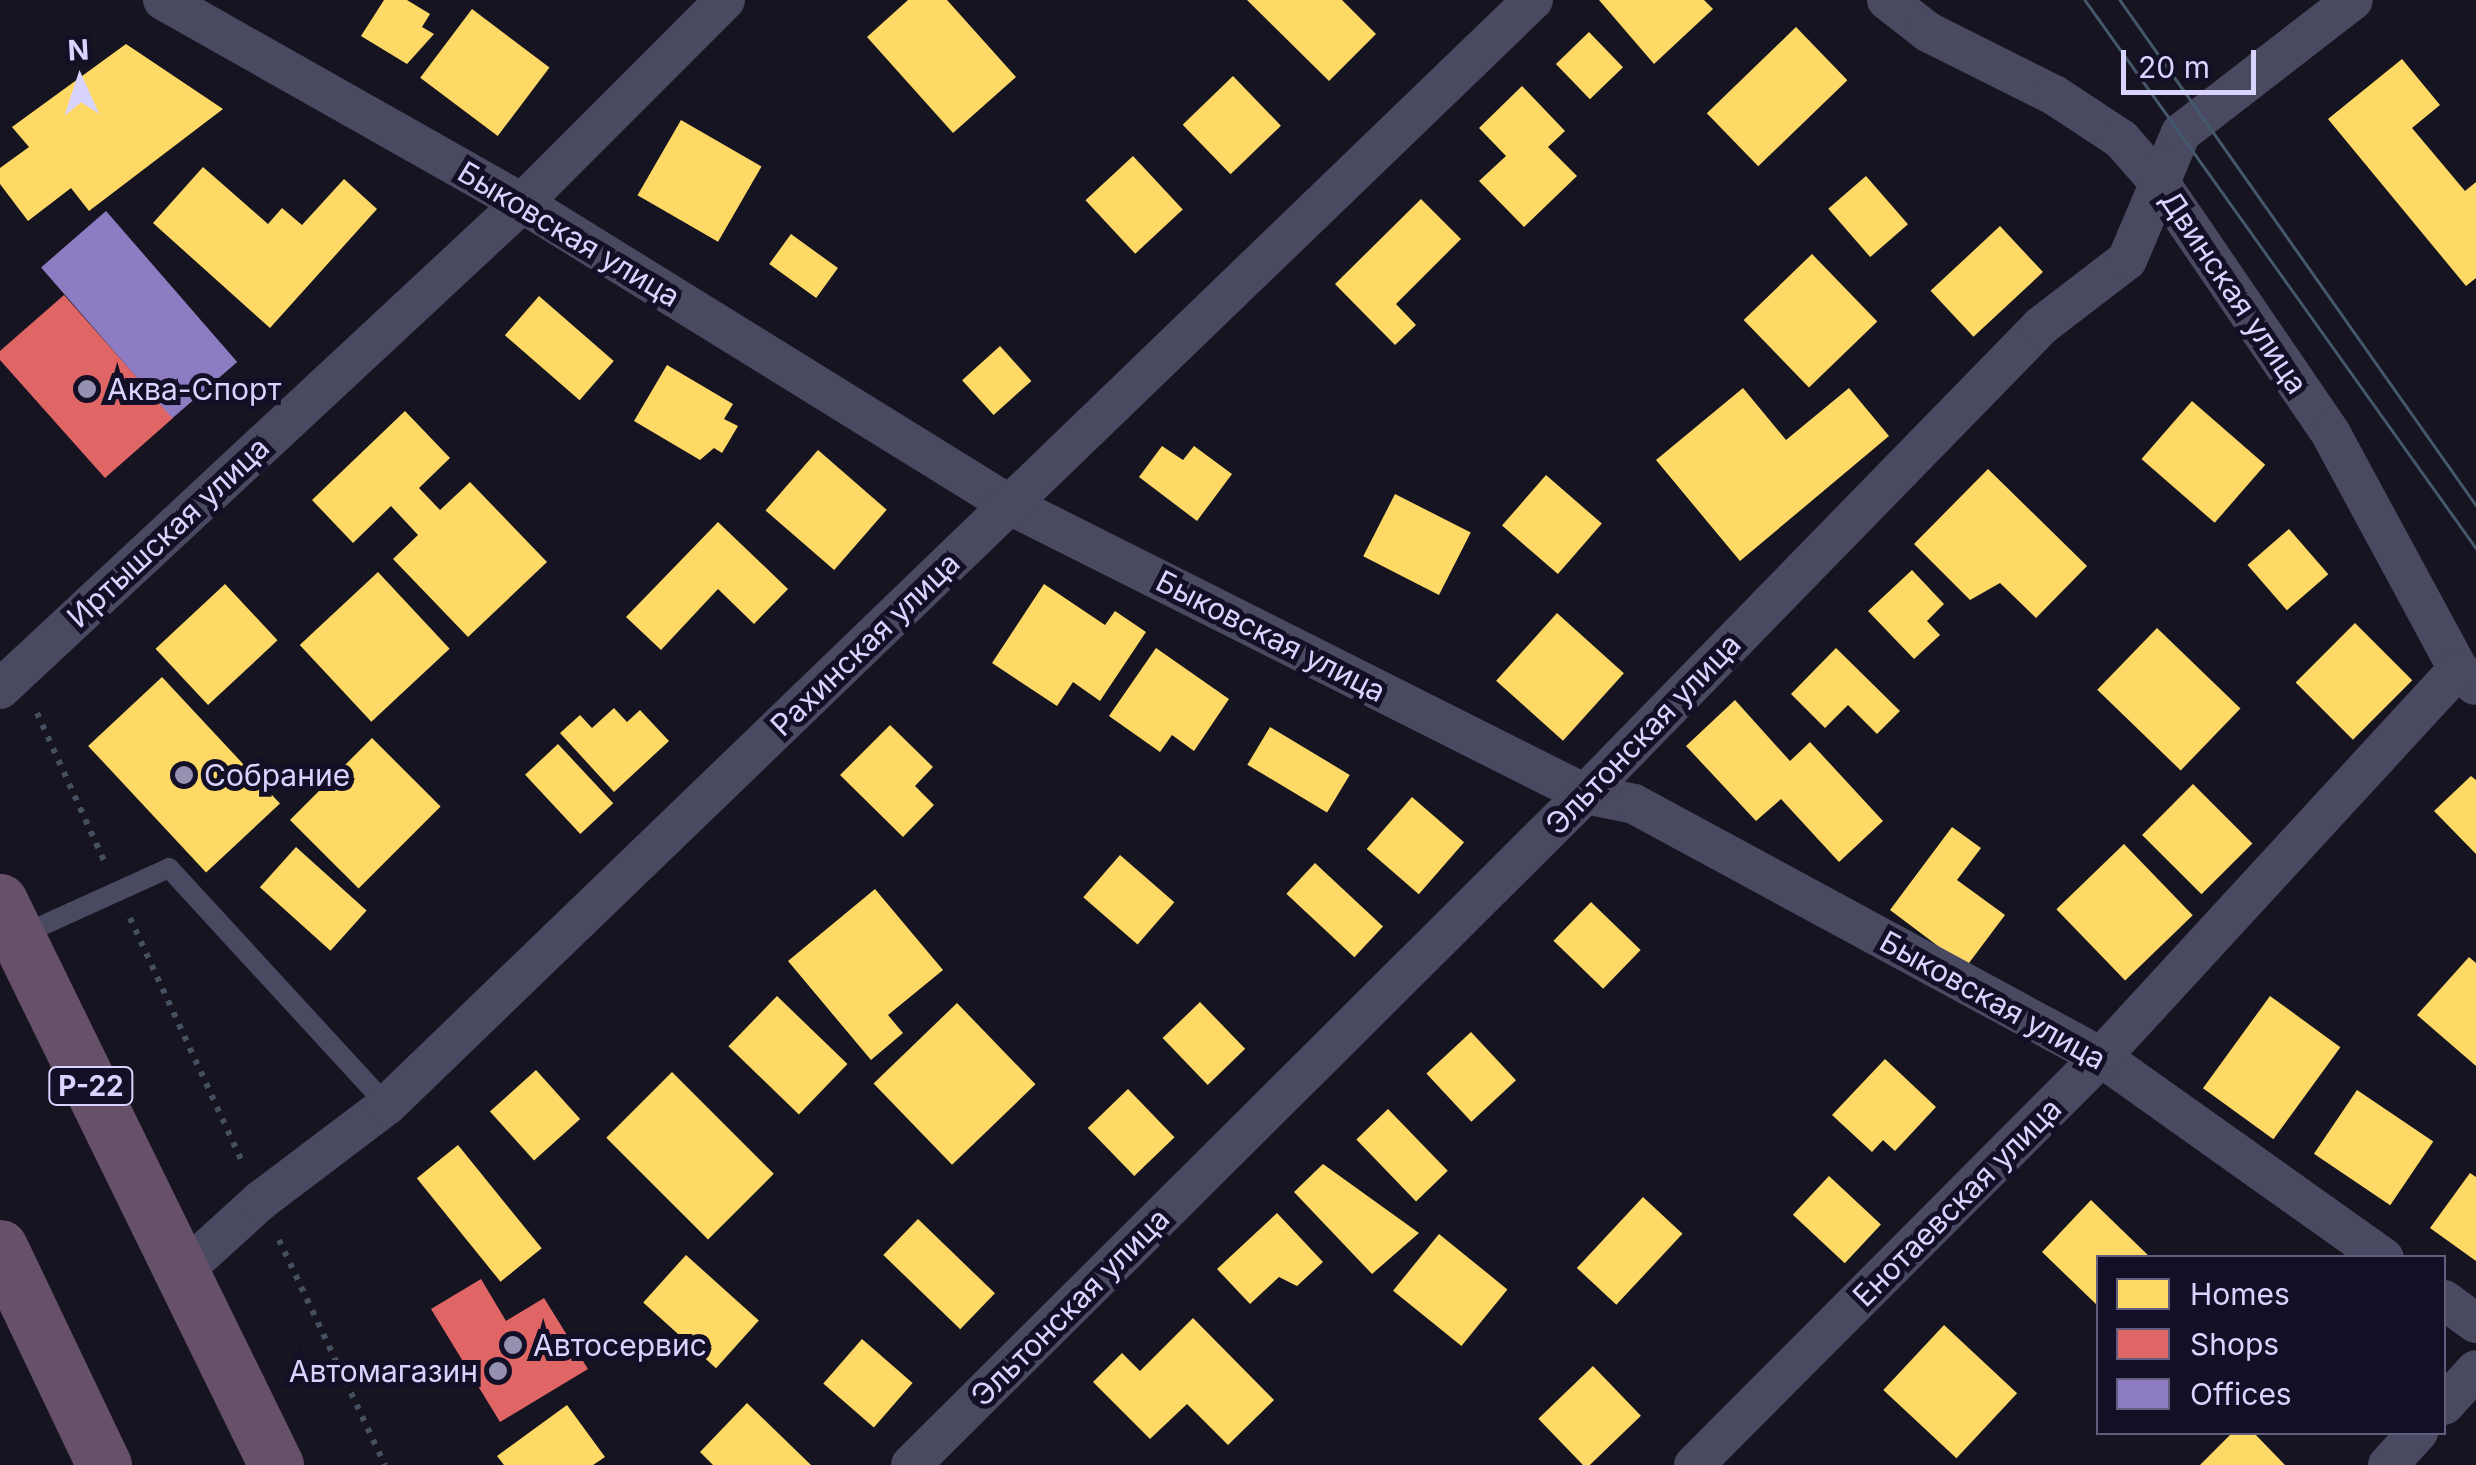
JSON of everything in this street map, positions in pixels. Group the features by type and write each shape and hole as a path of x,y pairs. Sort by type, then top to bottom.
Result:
{"highway":[{"name":"Р-22","path":"9,919 276,1465"},
{"path":"0,1247 104,1465"}],"street":[{"name":"Быковская улица","path":"163,0 522,203 1010,505 1586,794 1634,804 2101,1057 2380,1255"},
{"name":"Иртышская улица","path":"0,689 522,203 725,0"},
{"name":"Рахинская улица","path":"182,1272 260,1200 387,1105 1533,0"},
{"name":"Двинская улица","path":"1887,0 1928,32 2054,95 2122,139 2162,186 2331,434 2467,677"},
{"name":"Эльтонская улица","path":"910,1465 1586,794 2042,326 2127,260 2162,186 2181,133 2353,0"},
{"name":"Енотаевская улица","path":"1694,1465 2101,1057 2467,677"},
{"path":"2446,1301 2476,1323"},
{"path":"2446,1403 2476,1370"},
{"path":"2388,1465 2415,1435"}],"lane":[{"path":"9,919 169,868 387,1105"}],"path":[{"path":"260,1200 385,1465"}],"building: Homes":[{"path":"384,0 407,0 430,14 422,27 434,34 407,64 361,36"},
{"path":"908,0 947,0 1016,77 953,133 867,37"},
{"path":"1247,0 1342,0 1376,34 1329,81"},
{"path":"1599,0 1704,0 1713,9 1654,64"},
{"path":"472,9 549,67 498,136 420,78"},
{"path":"1796,27 1847,80 1758,166 1707,113"},
{"path":"1589,32 1623,67 1590,99 1556,64"},
{"path":"126,44 223,109 89,211 71,188 28,221 0,184 0,168 29,147 12,127"},
{"path":"2402,59 2440,105 2412,128 2465,191 2476,182 2476,278 2466,286 2328,119"},
{"path":"1233,76 1281,126 1231,174 1183,125"},
{"path":"1522,86 1565,131 1548,147 1577,176 1524,227 1479,181 1506,156 1479,128"},
{"path":"681,120 762,166 718,242 638,195"},
{"path":"1133,156 1183,209 1135,254 1085,200"},
{"path":"203,167 268,224 282,208 302,225 344,179 377,209 270,328 153,223"},
{"path":"1866,176 1908,224 1870,257 1828,209"},
{"path":"1421,199 1461,239 1396,304 1416,325 1395,345 1335,284"},
{"path":"2000,226 2043,272 1973,337 1931,291"},
{"path":"791,234 838,268 816,298 769,264"},
{"path":"1812,254 1877,322 1809,388 1744,320"},
{"path":"539,296 614,361 580,400 505,335"},
{"path":"1000,346 1031,381 994,415 962,380"},
{"path":"667,365 733,404 724,419 738,426 722,453 714,448 700,460 634,421"},
{"path":"1743,388 1786,440 1849,388 1889,436 1740,561 1656,460"},
{"path":"2192,401 2265,465 2215,523 2141,459"},
{"path":"405,411 450,458 419,488 440,510 470,482 547,562 468,637 393,559 418,535 391,506 353,543 312,500"},
{"path":"1162,446 1183,460 1194,446 1232,474 1197,521 1139,477"},
{"path":"818,450 887,510 834,570 766,510"},
{"path":"1988,469 2087,566 2036,618 2000,583 1970,600 1914,544"},
{"path":"1546,475 1602,524 1558,574 1502,526"},
{"path":"1395,494 1471,533 1439,595 1363,556"},
{"path":"718,522 788,589 754,624 718,589 661,650 626,617"},
{"path":"2289,529 2328,574 2287,610 2247,565"},
{"path":"1912,570 1944,604 1927,621 1940,635 1914,659 1868,611"},
{"path":"378,572 450,649 371,722 300,645"},
{"path":"225,584 278,640 208,705 156,649"},
{"path":"1044,584 1105,625 1115,611 1146,632 1100,701 1073,682 1057,706 992,663"},
{"path":"1557,613 1624,673 1563,741 1496,681"},
{"path":"2355,623 2412,680 2353,740 2296,682"},
{"path":"2157,628 2240,709 2181,770 2097,690"},
{"path":"1156,648 1229,699 1194,751 1172,735 1160,752 1109,716"},
{"path":"1836,648 1900,711 1877,734 1848,705 1825,728 1791,694"},
{"name":"Собрание","path":"162,677 280,804 206,872 88,746"},
{"path":"1735,700 1790,761 1810,742 1883,821 1839,862 1781,799 1756,821 1686,746"},
{"path":"614,708 627,722 640,710 669,741 614,792 560,733 580,715 592,728"},
{"path":"890,725 933,767 915,786 934,805 903,837 840,775"},
{"path":"1270,727 1350,775 1327,813 1247,765"},
{"path":"372,738 441,807 359,889 290,820"},
{"path":"558,744 613,803 580,834 525,775"},
{"path":"2471,776 2476,780 2476,854 2434,811"},
{"path":"2193,784 2252,843 2201,894 2142,835"},
{"path":"1412,797 1464,842 1419,894 1367,849"},
{"path":"1952,827 1981,848 1957,880 2005,915 1966,967 1890,910"},
{"path":"2124,844 2193,915 2125,981 2056,909"},
{"path":"296,847 367,911 330,951 260,887"},
{"path":"1120,855 1174,902 1138,944 1083,897"},
{"path":"1315,863 1383,926 1354,957 1286,894"},
{"path":"875,889 943,970 888,1015 903,1033 871,1060 788,961"},
{"path":"1591,902 1641,950 1603,989 1553,941"},
{"path":"2469,957 2476,963 2476,1066 2417,1015"},
{"path":"777,996 847,1064 799,1114 728,1046"},
{"path":"2270,996 2340,1047 2273,1139 2203,1088"},
{"path":"1200,1002 1245,1049 1208,1085 1163,1038"},
{"path":"957,1003 1035,1084 952,1165 874,1084"},
{"path":"1471,1032 1516,1080 1471,1122 1426,1074"},
{"path":"1885,1059 1936,1107 1895,1151 1883,1140 1872,1152 1832,1115"},
{"path":"536,1070 580,1119 534,1161 490,1111"},
{"path":"672,1072 774,1174 708,1240 606,1138"},
{"path":"1128,1089 1175,1137 1134,1176 1088,1128"},
{"path":"2357,1090 2433,1141 2390,1205 2314,1154"},
{"path":"1388,1109 1448,1171 1416,1201 1356,1140"},
{"path":"458,1145 542,1248 501,1282 417,1178"},
{"path":"1323,1164 1419,1233 1372,1274 1294,1192"},
{"path":"2470,1173 2476,1177 2476,1261 2430,1228"},
{"path":"1829,1176 1881,1224 1845,1263 1793,1215"},
{"path":"1643,1197 1682,1234 1616,1305 1577,1268"},
{"path":"2091,1200 2148,1255 2096,1255 2096,1304 2042,1252"},
{"path":"1277,1213 1323,1262 1297,1286 1279,1277 1250,1304 1217,1269"},
{"path":"918,1219 995,1293 960,1329 883,1255"},
{"path":"1439,1234 1507,1289 1461,1346 1393,1291"},
{"path":"686,1255 759,1321 716,1368 643,1303"},
{"path":"1193,1318 1274,1400 1228,1445 1187,1404 1150,1439 1093,1382 1122,1353 1140,1371"},
{"path":"1944,1325 2017,1393 1956,1458 1883,1390"},
{"path":"862,1339 913,1383 874,1427 823,1384"},
{"path":"1593,1366 1641,1416 1590,1465 1583,1465 1538,1419"},
{"path":"747,1403 811,1465 713,1465 700,1452"},
{"path":"567,1405 605,1457 593,1465 504,1465 497,1456"},
{"path":"2230,1435 2256,1435 2285,1465 2200,1465"}],"building: Shops":[{"name":"Аква-Спорт","path":"64,295 173,418 105,478 0,360 0,351"},
{"name":"Автосервис","path":"481,1279 506,1321 544,1298 588,1369 500,1422 431,1309"}],"building: Offices":[{"path":"106,211 237,362 172,418 41,267"}],"tram line":[{"path":"2085,0 2476,548"},
{"path":"2120,0 2476,505"}],"place":[{"name":"Аква-Спорт","path":"87,389"},
{"name":"Собрание","path":"184,775"},
{"name":"Автосервис","path":"513,1345"},
{"name":"Автомагазин","path":"498,1371"}]}
